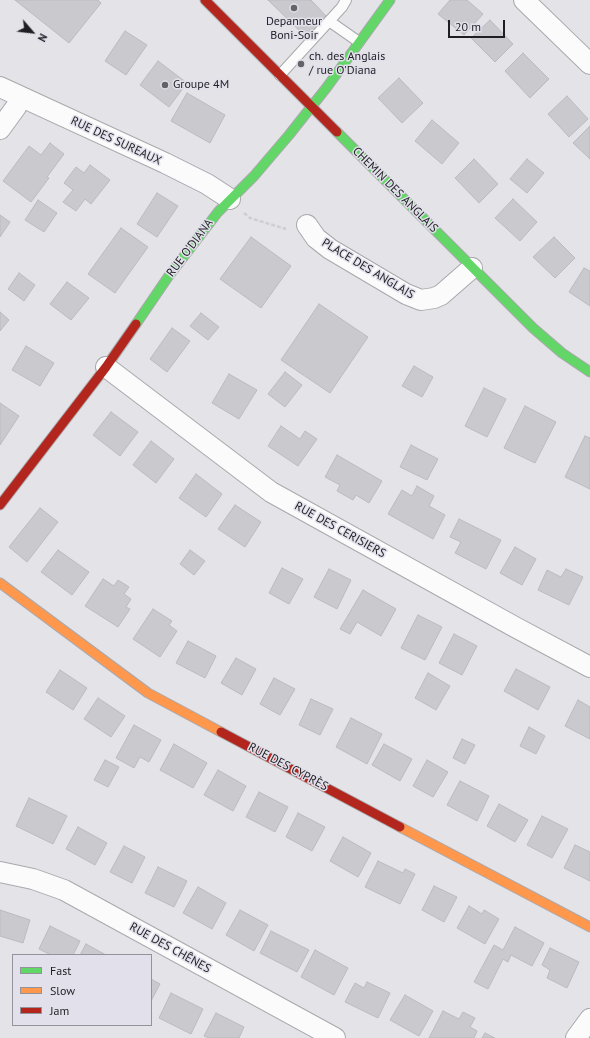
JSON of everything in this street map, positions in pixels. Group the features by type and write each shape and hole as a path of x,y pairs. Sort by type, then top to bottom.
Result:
{"street":[{"name":"CHEMIN DES ANGLAIS","path":"205,0 472,268 548,342 590,372"},
{"path":"524,0 590,64"},
{"name":"RUE O'DIANA","path":"0,505 106,367 186,252 209,223 236,205 262,168 312,107 359,42 384,2"},
{"name":"RUE DES SUREAUX","path":"0,88 207,184 236,205"},
{"path":"0,128 16,107 21,97"},
{"name":"PLACE DES ANGLAIS","path":"307,225 316,238 330,249 406,294 421,300 434,298 441,295 472,268"},
{"name":"RUE DES CERISIERS","path":"106,367 271,492 590,667"},
{"name":"RUE DES CYPRÈS","path":"0,584 148,692 590,927"},
{"name":"RUE DES CHÊNES","path":"0,872 33,880 64,890 335,1038"},
{"path":"576,1038 590,1019"}],"lane":[{"path":"280,75 346,0"},
{"path":"329,21 359,42"}],"path":[{"path":"236,205 250,218 286,229"}],"building":[{"path":"15,0 98,0 101,3 69,43"},
{"path":"268,0 311,0 328,18 308,39"},
{"path":"450,0 467,0 483,14 464,35 438,14"},
{"path":"490,20 513,44 495,62 471,38"},
{"path":"125,31 147,45 126,75 105,61"},
{"path":"523,53 549,79 530,98 505,71"},
{"path":"158,61 187,83 169,107 140,85"},
{"path":"399,78 423,103 402,123 378,98"},
{"path":"187,93 225,115 210,143 171,121"},
{"path":"567,96 588,119 569,137 548,114"},
{"path":"432,120 459,143 442,164 415,141"},
{"path":"590,126 590,159 573,143"},
{"path":"50,143 64,154 47,177 49,178 31,202 3,181 29,146 41,155"},
{"path":"474,159 498,184 479,203 455,178"},
{"path":"527,159 544,173 527,193 510,179"},
{"path":"90,165 110,180 91,204 85,199 76,211 63,202 73,190 64,183 76,167 84,173"},
{"path":"157,193 178,206 157,237 137,224"},
{"path":"513,199 537,222 520,241 495,218"},
{"path":"38,200 57,213 44,232 25,220"},
{"path":"0,215 10,222 0,237"},
{"path":"121,228 148,247 115,293 88,274"},
{"path":"251,237 291,266 261,308 220,279"},
{"path":"554,237 575,258 555,278 533,257"},
{"path":"584,268 590,271 590,306 569,292"},
{"path":"19,273 35,285 24,301 8,289"},
{"path":"67,282 89,298 71,320 50,304"},
{"path":"319,304 368,337 330,393 281,360"},
{"path":"0,312 9,320 0,331"},
{"path":"201,313 219,327 208,340 190,326"},
{"path":"172,328 190,341 167,372 150,359"},
{"path":"26,346 54,363 40,386 12,370"},
{"path":"414,366 433,377 422,397 402,386"},
{"path":"285,372 302,385 285,407 268,394"},
{"path":"229,374 257,390 239,419 212,403"},
{"path":"484,388 506,399 487,437 465,426"},
{"path":"0,403 19,416 0,445"},
{"path":"525,406 556,422 535,463 504,448"},
{"path":"111,412 138,432 120,456 93,435"},
{"path":"281,426 300,439 305,431 317,439 298,466 268,446"},
{"path":"585,436 590,438 590,489 565,477"},
{"path":"151,441 174,459 156,483 133,465"},
{"path":"411,445 438,459 427,480 400,467"},
{"path":"337,455 382,481 369,503 356,495 353,500 337,491 340,485 325,477"},
{"path":"196,474 222,494 206,517 179,498"},
{"path":"417,486 434,496 429,506 445,515 433,539 388,514 402,490 412,496"},
{"path":"235,505 261,522 245,547 218,529"},
{"path":"40,508 58,522 27,562 9,547"},
{"path":"459,519 501,540 486,569 455,553 461,542 450,537"},
{"path":"515,547 536,559 522,585 500,573"},
{"path":"58,550 89,572 72,595 41,572"},
{"path":"190,550 205,561 194,575 180,564"},
{"path":"282,568 303,579 289,604 269,593"},
{"path":"329,569 351,580 337,609 314,597"},
{"path":"566,569 583,577 569,605 538,590 547,570 561,577"},
{"path":"103,579 114,586 118,580 129,587 124,594 131,599 126,607 130,609 118,627 85,606"},
{"path":"363,590 396,609 381,636 357,622 350,634 340,629"},
{"path":"153,609 172,621 169,625 177,631 160,657 133,639"},
{"path":"418,615 442,627 425,660 401,648"},
{"path":"454,634 477,646 462,675 439,663"},
{"path":"188,641 216,656 205,678 176,663"},
{"path":"236,658 256,669 242,695 221,683"},
{"path":"516,669 550,687 538,710 504,691"},
{"path":"60,670 87,688 73,710 46,692"},
{"path":"428,673 450,686 436,710 415,698"},
{"path":"274,678 295,689 280,715 260,704"},
{"path":"98,698 125,716 111,737 84,719"},
{"path":"311,699 333,709 320,735 299,725"},
{"path":"578,700 590,707 590,739 565,726"},
{"path":"351,718 382,734 367,764 336,747"},
{"path":"134,725 161,740 149,762 140,757 134,768 116,758"},
{"path":"529,727 545,736 536,754 520,746"},
{"path":"462,739 475,745 465,764 453,758"},
{"path":"174,744 207,763 193,788 160,770"},
{"path":"384,744 412,759 400,781 372,765"},
{"path":"105,760 119,767 108,787 94,780"},
{"path":"427,760 448,772 433,797 413,786"},
{"path":"218,770 246,786 233,811 204,795"},
{"path":"460,781 489,796 477,821 447,805"},
{"path":"259,792 288,807 275,832 246,817"},
{"path":"29,798 67,816 53,844 16,826"},
{"path":"499,804 528,820 515,842 487,826"},
{"path":"298,813 325,827 312,851 286,837"},
{"path":"542,816 568,829 552,858 527,845"},
{"path":"78,827 107,843 95,865 66,849"},
{"path":"343,837 371,853 358,877 330,861"},
{"path":"575,845 590,852 590,881 564,868"},
{"path":"124,846 145,857 132,883 110,872"},
{"path":"378,861 403,873 405,869 415,874 400,904 365,887"},
{"path":"158,867 187,881 174,907 145,893"},
{"path":"434,886 457,897 444,922 422,910"},
{"path":"198,887 226,903 212,929 183,913"},
{"path":"469,906 482,914 484,910 499,919 485,944 457,928"},
{"path":"0,910 30,920 23,943 0,936"},
{"path":"240,910 268,925 254,951 226,935"},
{"path":"50,926 80,941 74,954 49,954 39,949"},
{"path":"515,927 544,943 532,966 511,955 508,962 503,959 488,989 474,982 494,945 503,950"},
{"path":"271,931 309,950 297,972 260,953"},
{"path":"86,944 104,954 81,954"},
{"path":"550,948 579,962 567,988 547,978 550,970 542,965"},
{"path":"315,950 348,968 334,995 301,977"},
{"path":"152,980 160,984 152,999"},
{"path":"367,982 390,993 378,1018 345,1002 355,983 364,988"},
{"path":"171,993 203,1009 191,1034 159,1018"},
{"path":"405,995 433,1011 419,1036 390,1020"},
{"path":"443,1011 459,1019 463,1012 475,1018 470,1027 477,1031 474,1038 429,1038"},
{"path":"216,1013 244,1027 239,1038 209,1038 204,1036"},
{"path":"485,1033 495,1038 482,1038"}],"traffic: fast":[{"path":"136,324 168,277 218,212 254,176 289,135 327,87 390,0"},
{"path":"337,132 533,328 562,353 590,372"}],"traffic: slow":[{"path":"0,583 148,693 221,732"},
{"path":"400,827 590,927"}],"traffic: jam":[{"path":"205,0 337,132"},
{"path":"0,505 106,367 136,324"},
{"path":"221,732 400,827"}],"place":[{"name":"Depanneur Boni-Soir","path":"294,8"},
{"name":"ch. des Anglais / rue O'Diana","path":"301,64"},
{"name":"Groupe 4M","path":"165,85"}]}
